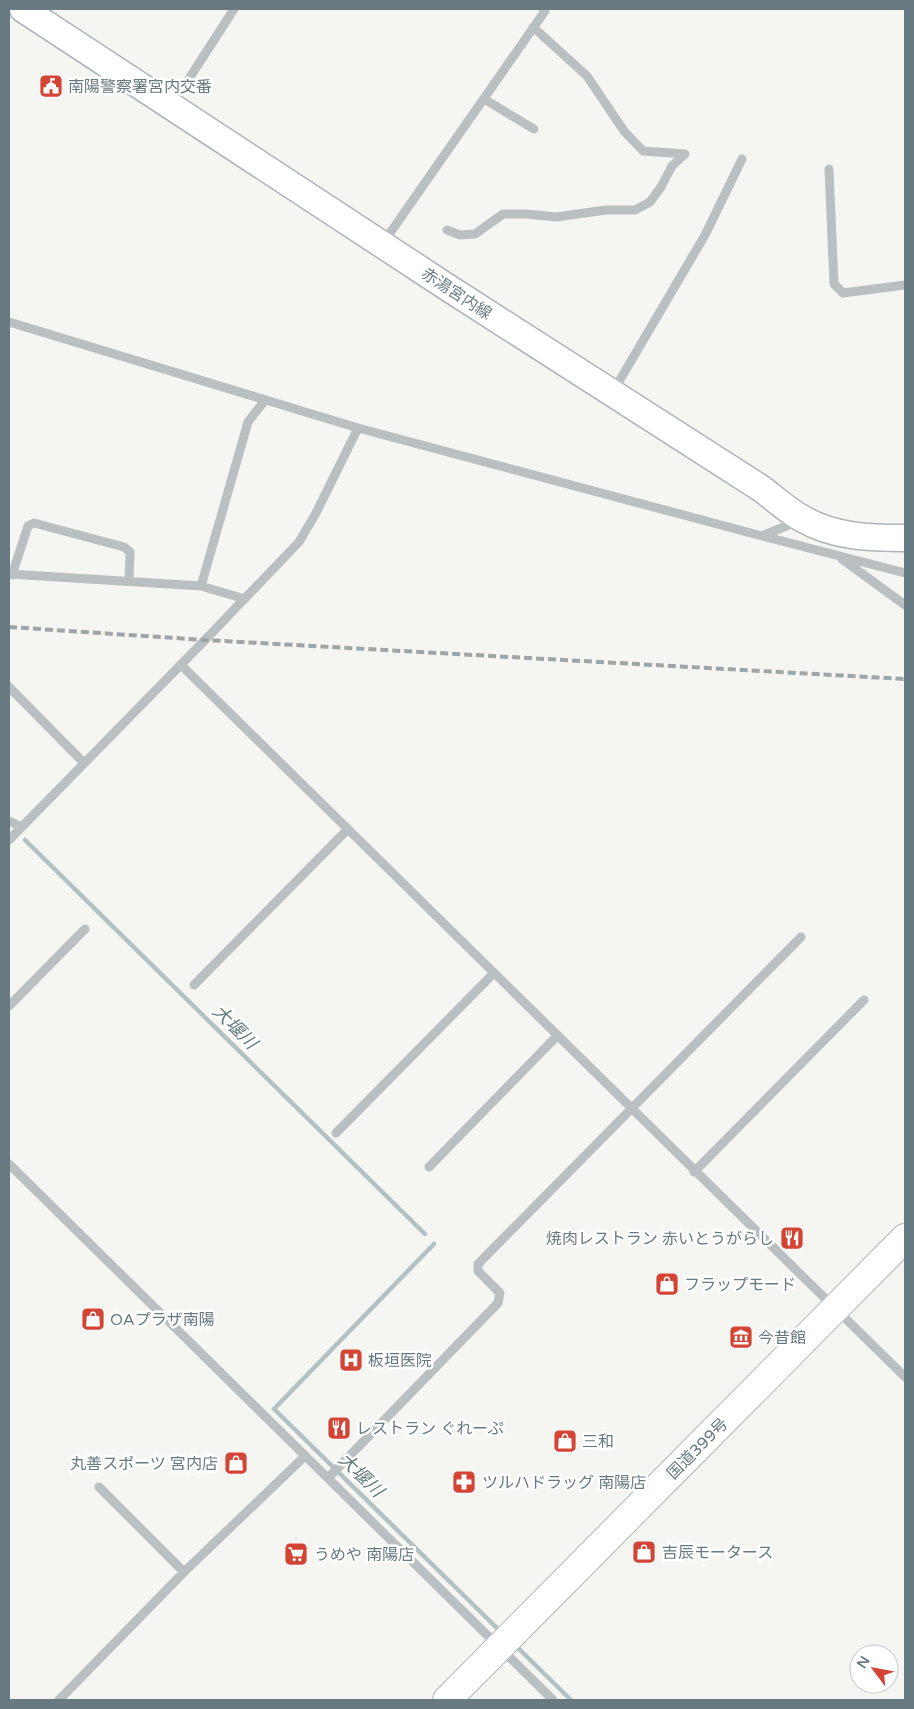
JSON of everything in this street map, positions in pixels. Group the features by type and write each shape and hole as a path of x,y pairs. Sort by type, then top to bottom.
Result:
{"highway":[{"name":"国道399号","path":"447,1700 905,1238"}],"main road":[{"name":"赤湯宮内線","path":"23,9 762,489 803,519 834,532 874,538 905,538"}],"street":[{"path":"172,106 234,9"},
{"path":"382,243 545,11 543,9"},
{"path":"447,230 460,235 475,234 503,214 527,214 556,218 606,210 635,210 650,202 661,187 672,166 685,154 643,151 624,131 587,76 533,27"},
{"path":"484,99 534,129"},
{"path":"612,393 706,235 742,159"},
{"path":"829,169 834,284 843,293 905,286"},
{"path":"9,322 358,428 905,573"},
{"path":"201,586 248,422 265,400"},
{"path":"9,840 181,665 298,542 316,513 358,428"},
{"path":"762,536 803,519"},
{"path":"129,582 130,552 124,547 34,523 28,526 10,574 129,582 201,586 245,599"},
{"path":"838,556 905,605"},
{"path":"181,665 694,1172 905,1377"},
{"path":"9,687 84,763"},
{"path":"9,822 22,827"},
{"path":"194,985 347,830"},
{"path":"9,1006 85,929"},
{"path":"328,1478 498,1302 500,1293 478,1271 478,1264 801,937"},
{"path":"336,1133 494,973"},
{"path":"694,1172 864,1000"},
{"path":"429,1167 556,1036"},
{"path":"9,1164 553,1700"},
{"path":"59,1700 184,1572 305,1456"},
{"path":"99,1487 184,1572"}],"waterway":[{"name":"大堰川","path":"25,840 425,1234"},
{"name":"大堰川","path":"434,1244 274,1409 501,1632"},
{"name":"大堰川","path":"514,1644 571,1700"}],"railway":[{"path":"9,627 205,640 905,679"}],"place":[{"name":"南陽警察署宮内交番","path":"51,86"},
{"name":"焼肉レストラン 赤いとうがらし","path":"792,1238"},
{"name":"フラップモード","path":"667,1284"},
{"name":"OAプラザ南陽","path":"93,1319"},
{"name":"今昔館","path":"741,1337"},
{"name":"板垣医院","path":"351,1360"},
{"name":"レストラン ぐれーぷ","path":"339,1428"},
{"name":"三和","path":"565,1441"},
{"name":"丸善スポーツ 宮内店","path":"236,1463"},
{"name":"ツルハドラッグ 南陽店","path":"464,1482"},
{"name":"吉辰モータース","path":"644,1552"},
{"name":"うめや 南陽店","path":"296,1554"}]}
